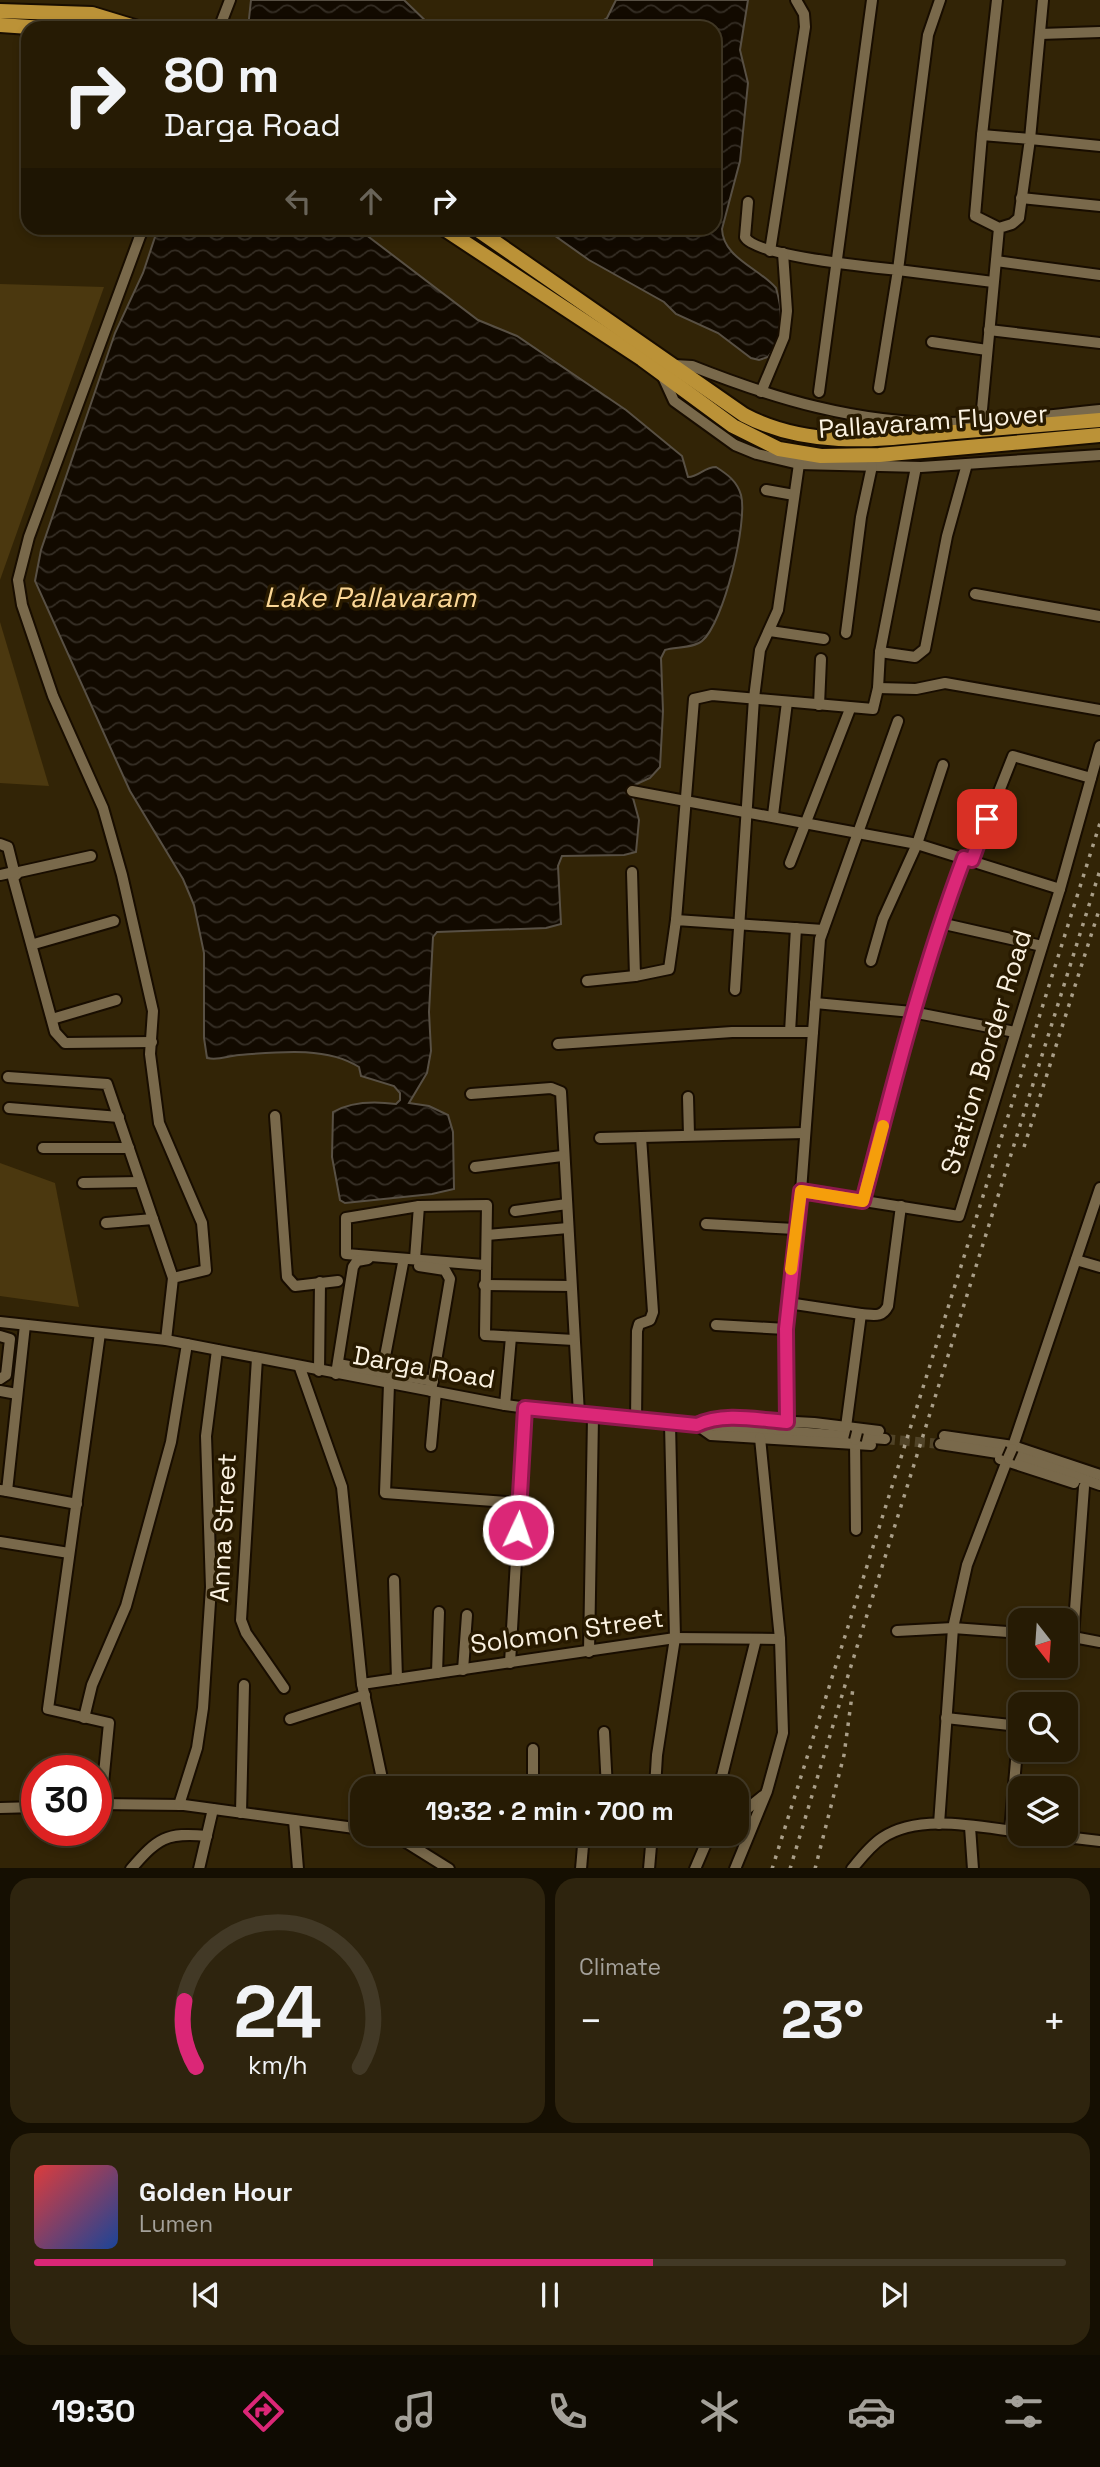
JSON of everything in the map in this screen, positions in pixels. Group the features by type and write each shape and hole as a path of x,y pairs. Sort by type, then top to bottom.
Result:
{"main road":[{"path":"0,11 92,14 115,21"},
{"path":"0,25 21,26"},
{"path":"454,235 632,352 668,371"},
{"path":"484,235 668,371"},
{"name":"Pallavaram Flyover","path":"668,371 739,421 760,442 779,449 821,456 879,454 1100,435"},
{"name":"Pallavaram Flyover","path":"739,421 819,439 847,440 1100,420"}],"street":[{"path":"222,21 230,0"},
{"path":"771,251 805,27 804,14 796,0"},
{"path":"819,392 838,262 855,110 872,0"},
{"path":"879,388 898,270 928,35 940,0"},
{"path":"997,0 975,216 999,228 1012,224 1019,218 1030,139 1043,0"},
{"path":"1040,34 1100,32"},
{"path":"982,135 1100,145"},
{"path":"1021,198 1100,206"},
{"path":"748,202 745,237 753,245 771,251 993,282"},
{"path":"981,420 999,228"},
{"path":"140,235 34,524 20,564 19,580 24,613 53,696 103,808 122,875 153,1012 150,1054 159,1123 202,1223 207,1263 202,1273 173,1278"},
{"path":"761,392 784,337 787,311 783,253"},
{"path":"996,261 1100,275"},
{"path":"989,330 1100,343"},
{"path":"932,342 987,350"},
{"path":"1100,410 981,420 916,422 832,413 761,392 692,366 668,371 674,401 735,444 757,454 799,464 916,467 1100,455"},
{"path":"735,989 737,924 754,698 760,650 778,610 799,464"},
{"path":"880,652 915,657 925,649 947,536 967,464"},
{"path":"846,633 861,517 872,466"},
{"path":"587,981 669,969 676,920 694,699 712,695 873,709 878,688 880,652 916,467"},
{"path":"766,490 794,495"},
{"path":"975,594 1100,616"},
{"path":"770,631 824,639"},
{"path":"819,705 821,659"},
{"path":"878,688 916,689 945,683 1100,710"},
{"path":"773,815 787,702"},
{"path":"790,863 850,709"},
{"path":"787,1422 786,1329 801,1191 823,930 860,833 898,720"},
{"name":"Station Border Road","path":"801,1191 959,1216 1060,888 1100,746"},
{"path":"863,1201 912,1012 940,923 1013,756 1091,778"},
{"path":"871,961 883,919 917,844 943,765"},
{"path":"632,791 773,815 917,844 1060,888"},
{"path":"0,845 8,848 14,873 13,881 58,1039 65,1043 152,1042"},
{"path":"0,875 91,856"},
{"path":"632,872 635,975"},
{"path":"676,920 823,930"},
{"path":"33,944 114,922"},
{"path":"940,923 1042,946"},
{"path":"790,1032 796,928"},
{"path":"51,1018 116,1000"},
{"path":"815,1003 912,1012 1015,1032"},
{"path":"558,1044 732,1032 813,1032"},
{"path":"8,1077 107,1084 173,1278 166,1340"},
{"path":"471,1094 557,1088 561,1092 562,1156 579,1414"},
{"path":"688,1097 689,1135"},
{"path":"9,1108 119,1117"},
{"path":"275,1116 287,1277 295,1286 338,1281"},
{"path":"600,1138 805,1133"},
{"path":"636,1421 637,1331 639,1324 650,1321 653,1312 641,1136"},
{"path":"43,1148 129,1148"},
{"path":"475,1167 562,1156"},
{"path":"83,1183 140,1182"},
{"path":"939,1824 953,1628 967,1565 1010,1454 1100,1188"},
{"path":"515,1211 567,1204"},
{"path":"484,1265 346,1254 346,1218 419,1206 487,1205 485,1335 574,1340"},
{"path":"415,1259 419,1206"},
{"path":"788,1303 878,1316 884,1313 888,1306 901,1206"},
{"path":"106,1223 153,1219"},
{"path":"706,1224 795,1229"},
{"path":"487,1235 568,1228"},
{"path":"431,1446 433,1388 450,1279 444,1270 364,1259 354,1267 337,1369 382,1372 433,1388"},
{"path":"1076,1260 1100,1267"},
{"path":"382,1372 403,1263"},
{"path":"319,1371 320,1282"},
{"path":"484,1285 571,1286"},
{"path":"856,1530 854,1435 861,1314"},
{"name":"Darga Road","path":"0,1322 166,1340 300,1368 319,1371 337,1369 389,1384 433,1388 505,1405 593,1417 670,1424 885,1435 854,1435"},
{"path":"25,1325 17,1394 6,1441 3,1491 77,1504"},
{"path":"716,1325 786,1329"},
{"path":"100,1333 48,1709 109,1723 105,1755"},
{"path":"0,1336 10,1339 6,1375 0,1379"},
{"path":"505,1405 510,1337"},
{"path":"84,1718 92,1685 126,1606 171,1442 187,1344"},
{"path":"179,1805 197,1748 203,1708 211,1587 205,1436 217,1350"},
{"name":"Anna Street","path":"257,1358 241,1620 246,1633 284,1688"},
{"path":"300,1368 342,1487 364,1689 382,1776"},
{"path":"389,1384 385,1493 519,1503"},
{"path":"0,1391 17,1394"},
{"path":"510,1663 525,1408"},
{"path":"589,1652 593,1417"},
{"path":"854,1435 761,1438 711,1435 697,1425 709,1419 722,1418 787,1422 854,1435 871,1445"},
{"path":"656,1776 675,1638 670,1424"},
{"path":"735,1868 767,1791 783,1733 780,1639 761,1438"},
{"path":"1100,1475 1010,1454 942,1440 1017,1455 1100,1485"},
{"path":"955,1452 1010,1454 1100,1492"},
{"path":"1072,1608 1084,1487"},
{"path":"0,1542 69,1553"},
{"path":"394,1580 397,1679"},
{"path":"438,1673 439,1612"},
{"path":"463,1670 467,1615"},
{"path":"897,1631 953,1628 1008,1632"},
{"name":"Solomon Street","path":"290,1719 364,1689 397,1679 675,1638 780,1639"},
{"path":"1078,1638 1100,1642"},
{"path":"722,1776 756,1639"},
{"path":"241,1813 244,1685"},
{"path":"946,1718 1008,1725"},
{"path":"604,1732 606,1776"},
{"path":"533,1748 533,1776"},
{"path":"749,1807 767,1791"},
{"path":"112,1804 179,1805 350,1827"},
{"path":"0,1808 21,1807"},
{"path":"199,1868 213,1809"},
{"path":"294,1820 298,1868"},
{"path":"852,1868 882,1838 894,1831 939,1824 1008,1830"},
{"path":"970,1827 973,1868"},
{"path":"131,1868 162,1838 179,1833 207,1836"},
{"path":"1078,1838 1100,1841"},
{"path":"413,1846 449,1868"},
{"path":"582,1868 583,1846"},
{"path":"649,1868 651,1846"},
{"path":"695,1868 705,1846"}],"shaded area":[{"path":"0,284 104,287 0,580"},
{"path":"0,622 49,786 0,783"},
{"path":"0,1163 55,1183 79,1307 0,1296"}],"water":[{"path":"251,0 404,0 426,21 249,21"},
{"path":"616,0 748,0 740,50 748,83 740,161 722,229 728,248 776,288 781,324 777,341 768,357 759,360 751,358 718,333 676,314 664,302 589,260 554,235 721,235 721,21 602,21 607,18"},
{"name":"Lake Pallavaram","path":"156,235 366,235 478,320 517,336 626,410 682,456 688,477 716,467 728,475 741,495 738,548 726,594 710,631 699,643 665,650 661,658 663,711 660,767 650,778 630,787 639,820 636,852 624,855 562,856 558,866 561,924 546,928 437,932 433,937 429,1012 431,1051 427,1073 409,1103 429,1106 448,1115 453,1132 454,1189 432,1194 345,1203 340,1200 332,1157 333,1112 363,1103 396,1104 400,1100 400,1093 394,1086 361,1076 359,1067 346,1060 317,1053 285,1052 207,1058 204,1038 204,953 194,905 183,879 130,791 35,581 41,550 115,333 143,273"}],"tunnel":[{"path":"885,1439 940,1444"}],"railway":[{"path":"772,1868 1100,823"},
{"path":"790,1868 1100,870"},
{"path":"1024,1147 1100,907"},
{"path":"815,1868 844,1755 853,1688"}],"slow traffic":[{"path":"791,1269 801,1191 863,1201 883,1126"}],"route":[{"path":"518,1530 525,1408 697,1425 709,1419 722,1418 787,1422 786,1329 801,1191 863,1201 912,1012 940,923 964,858 972,860 987,819"}]}
